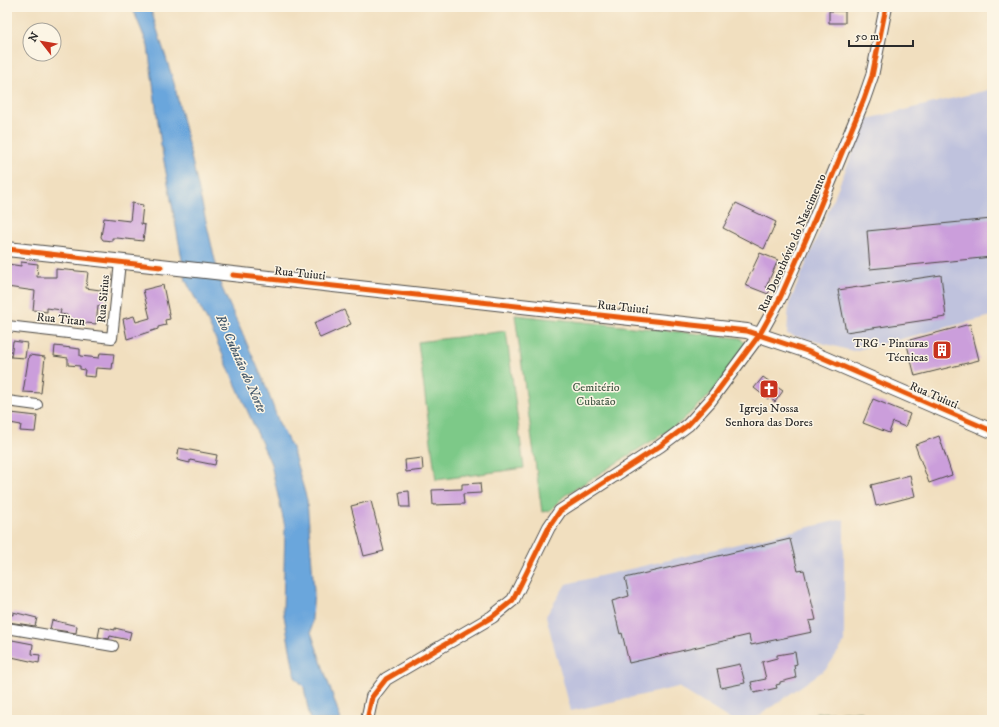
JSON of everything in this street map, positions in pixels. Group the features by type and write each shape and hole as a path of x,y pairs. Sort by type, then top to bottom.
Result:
{"main road":[{"name":"Rua Tuiuti","path":"7,249 725,328 760,334 808,351 992,431"}],"street":[{"name":"Rua Dorothóvio do Nascimento","path":"367,720 372,697 386,679 492,617 513,600 549,527 560,511 660,446 688,425 710,401 760,334 780,298 811,228 864,99 872,76 886,7"},
{"name":"Rua Sirius","path":"112,338 120,262"},
{"name":"Rua Titan","path":"7,326 112,338"},
{"path":"7,401 37,405"},
{"path":"7,628 113,646"}],"shaded area":[{"path":"992,89 992,316 853,351 787,334 789,304 867,119"},
{"path":"844,519 844,643 827,668 753,720 731,720 678,687 571,711 546,616 566,584"}],"green space":[{"name":"Cemitério Cubatão","path":"515,315 740,338 745,343 746,350 707,398 677,425 564,496 550,511 542,512"},
{"path":"506,331 524,468 436,480 418,342"},
{"path":"862,712 866,720 805,720 816,713"}],"water":[{"name":"Rio Cubatão do Norte","path":"132,7 150,7 174,83 221,286 265,384 279,423 292,448 307,500 314,591 311,632 341,720 310,720 304,687 295,677 283,610 285,527 271,464 209,324 186,281 161,145 148,46"}],"building":[{"path":"829,11 845,11 845,23 829,23"},
{"path":"132,203 143,205 141,224 145,225 143,241 117,238 112,238 112,241 103,240 101,237 104,218 130,221"},
{"path":"736,203 776,222 764,249 723,228"},
{"path":"992,219 992,257 870,269 867,231"},
{"path":"760,253 778,260 766,287 770,289 768,294 745,285"},
{"path":"21,262 38,264 37,277 56,277 56,269 88,272 86,288 107,291 104,307 98,306 96,324 67,321 67,315 60,314 61,310 47,308 47,312 33,310 35,291 7,287 8,264 21,266"},
{"path":"941,275 946,317 846,332 838,290"},
{"path":"163,285 170,319 165,320 166,325 127,339 123,319 134,316 136,322 150,318 143,290"},
{"path":"344,310 351,324 320,338 314,323"},
{"name":"TRG - Pinturas Técnicas","path":"970,324 979,360 915,376 906,341"},
{"path":"13,341 27,343 25,358 11,357"},
{"path":"55,346 80,349 80,356 99,358 100,353 114,354 112,369 96,368 95,377 84,376 85,370 80,369 80,366 68,365 68,358 54,356"},
{"path":"29,355 45,357 41,393 23,392"},
{"name":"Igreja Nossa Senhora das Dores","path":"763,377 783,391 775,402 769,397 768,399 754,388"},
{"path":"873,399 910,414 905,427 893,422 889,433 863,423"},
{"path":"11,413 37,416 35,432 20,431 21,425 10,423"},
{"path":"939,436 952,475 929,483 915,445"},
{"path":"179,448 217,455 215,465 190,460 190,463 177,460"},
{"path":"422,458 423,470 406,472 405,460"},
{"path":"910,475 915,496 876,506 871,485"},
{"path":"480,483 481,493 463,494 464,504 433,505 432,490 462,489 462,484"},
{"path":"409,491 410,507 401,507 399,492"},
{"path":"371,501 384,551 364,556 351,506"},
{"path":"790,539 798,571 804,570 816,620 809,621 812,632 751,645 749,635 629,663 612,601 629,596 625,578"},
{"path":"13,612 37,618 35,626 8,622 9,614 13,615"},
{"path":"52,620 77,626 76,633 50,629"},
{"path":"100,627 115,630 115,628 131,632 129,640 110,636 109,639 98,637"},
{"path":"7,639 33,644 32,654 40,655 39,663 7,656"},
{"path":"795,652 797,664 794,665 796,678 780,682 780,684 776,685 777,688 754,693 751,682 766,679 762,662 777,658 777,655"},
{"path":"740,664 745,683 721,688 717,669"}],"cycle path":[{"path":"367,720 372,697 386,679 492,617 513,600 549,527 560,511 660,446 688,425 710,401 760,334 780,298 811,228 864,99 872,76 886,7"},
{"path":"7,249 161,267"},
{"path":"233,275 747,331 807,351 992,431"}],"place":[{"name":"TRG - Pinturas Técnicas","path":"942,350"},
{"name":"Igreja Nossa Senhora das Dores","path":"769,389"}]}
